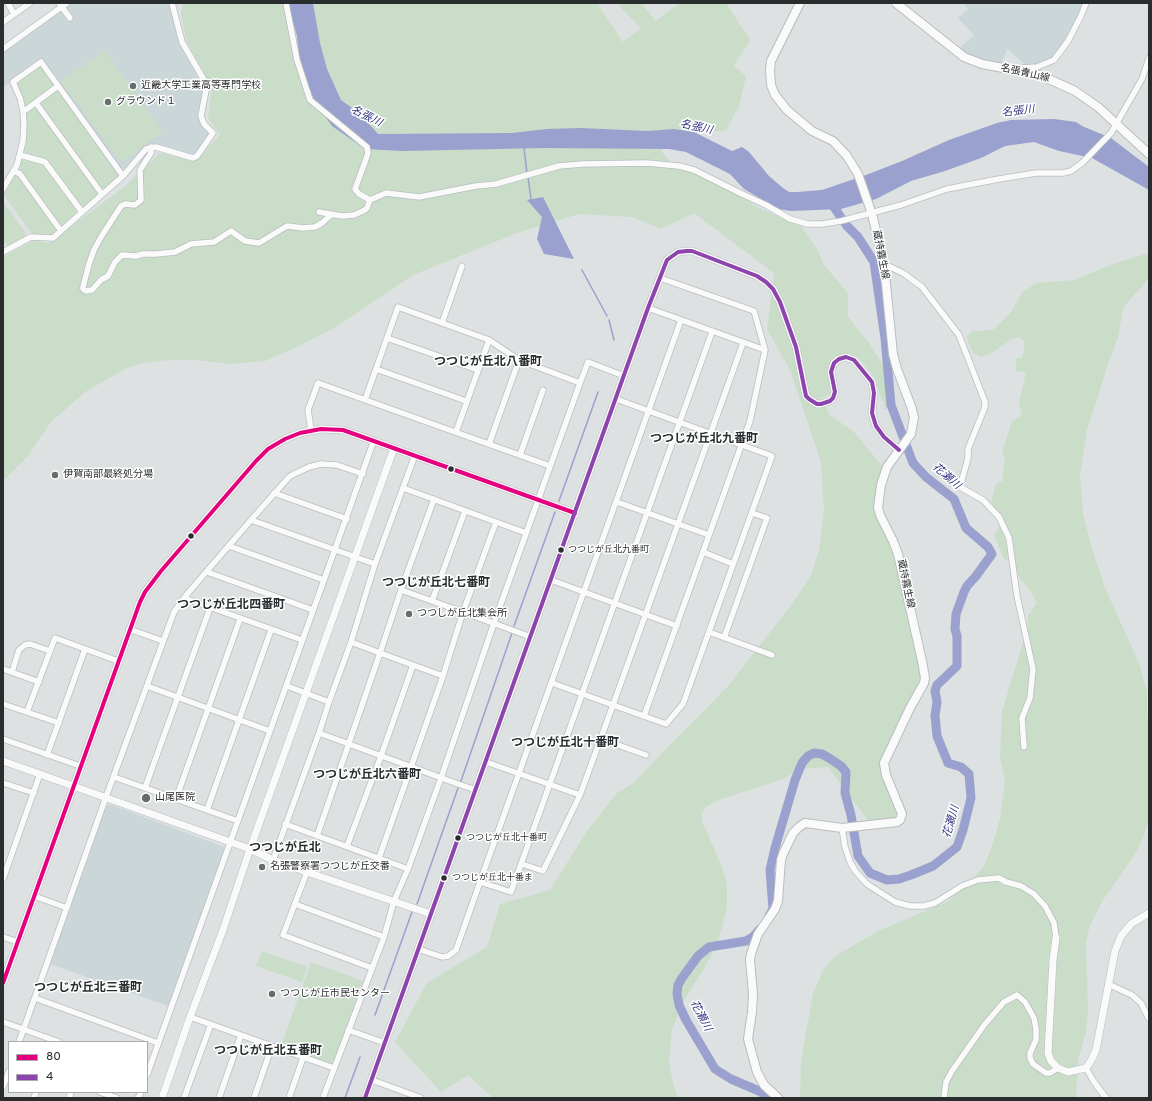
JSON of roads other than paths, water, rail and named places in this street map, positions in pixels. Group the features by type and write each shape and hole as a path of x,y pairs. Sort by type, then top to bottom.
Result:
{"main road":[{"name":"蔵持霧生線","path":"778,1098 764,1085 757,1072 748,1039 753,994 750,960 751,954 758,934 772,914 778,901 781,860 793,833 805,823 845,828 896,822 901,818 902,814 886,776 884,763 924,681 923,666 898,554 878,508 881,485 888,467 911,434 913,423 913,412 896,369 893,354 884,264 870,210 858,174 853,165 833,141 812,131 780,102 773,90 770,77 771,61 800,3"},
{"name":"名張青山線","path":"896,3 964,57 982,64 1021,71 1047,78 1075,91 1098,107 1117,123 1143,150 1149,154"}],"street":[{"path":"8,3 14,14"},
{"path":"3,22 30,3"},
{"path":"4,249 31,237 53,238 123,176 146,149 156,147 193,158 197,156 213,133 204,124 201,116 207,85 182,42 172,3"},
{"path":"286,3 297,60 310,100 367,147 368,153 355,189 359,194 370,200"},
{"path":"1021,71 1023,68 1041,66 1054,60 1068,41 1086,3"},
{"path":"3,49 63,4 70,18"},
{"path":"319,212 351,216 358,214 367,208 370,200 386,193 419,197 476,186 496,184 558,166 647,163 679,166 694,170 766,205 790,219 808,224 822,224 848,220 870,210 947,189 1036,173 1063,173 1071,171 1082,163 1111,133 1142,79 1149,58"},
{"path":"3,189 14,171 20,155 24,132 20,98 13,82 41,62 123,176"},
{"path":"22,111 58,86"},
{"path":"36,102 102,194"},
{"path":"151,147 151,153 140,170 141,200 135,205 125,204 121,206 101,237 89,264 83,287 86,291 92,290 101,280 108,276 115,262 122,255 136,256 143,254 175,252 191,244 214,242 231,231 245,241 259,243 287,226 303,228 315,226 322,223 331,214"},
{"path":"20,155 45,162 82,212"},
{"path":"14,171 20,174 61,231"},
{"path":"365,1098 648,308 665,263 670,256 687,250 761,278 773,289 780,302 796,347 805,392 809,399 817,404 830,401 835,392 831,372 834,363 838,359 846,357 854,360 872,382 874,393 872,413 876,426 884,437 899,450"},
{"path":"884,264 903,273 922,287 959,336 985,402 985,407 968,449 968,458 960,487 983,500 999,517 1009,538 1016,596 1033,669 1030,698 1022,718 1024,747"},
{"path":"442,323 462,266"},
{"path":"644,716 750,421 765,350 754,312 660,278"},
{"path":"365,400 398,307 489,340 518,360 580,383"},
{"path":"648,308 765,350"},
{"path":"418,949 442,957 448,956 456,950 681,320"},
{"path":"480,882 511,892 712,332"},
{"path":"387,338 478,370"},
{"path":"456,432 489,340"},
{"path":"522,864 543,871 580,796 602,739 743,342"},
{"path":"488,444 518,360"},
{"path":"323,1098 366,981 384,937 394,901 408,869 441,778 526,533 588,362 624,376"},
{"path":"376,369 466,401"},
{"path":"311,430 308,410 318,383 550,466"},
{"path":"520,455 543,390"},
{"path":"552,683 666,724 684,704 772,456 616,399"},
{"path":"3,983 140,602 153,581 268,449 292,435 311,430 343,430 575,513"},
{"path":"148,1071 302,640 347,519 374,440"},
{"path":"162,1098 394,448"},
{"path":"273,860 351,642 375,564 415,455"},
{"path":"19,1041 106,797 174,612 184,598 274,493 294,474 304,468 315,465 331,464 363,474"},
{"path":"403,488 526,533"},
{"path":"274,493 347,519"},
{"path":"317,836 401,590 434,499"},
{"path":"617,502 709,535"},
{"path":"432,601 465,511"},
{"path":"724,638 767,518 752,513"},
{"path":"251,520 375,564"},
{"path":"379,858 412,767 463,612 496,522"},
{"path":"229,546 324,580"},
{"path":"703,552 733,564"},
{"path":"206,572 313,610"},
{"path":"551,580 677,626"},
{"path":"401,590 531,636"},
{"path":"184,598 302,640"},
{"path":"145,788 210,608"},
{"path":"176,799 240,619"},
{"path":"130,629 163,641"},
{"path":"207,810 271,630"},
{"path":"709,632 772,655"},
{"path":"27,712 54,638 118,661"},
{"path":"351,642 443,676"},
{"path":"12,672 19,650 25,645 30,644 50,651"},
{"path":"47,755 85,649"},
{"path":"346,846 381,756 413,665"},
{"path":"3,669 39,682"},
{"path":"147,686 270,731"},
{"path":"286,686 329,702"},
{"path":"3,704 59,723"},
{"path":"319,733 476,790"},
{"path":"3,738 80,766"},
{"path":"602,739 646,755"},
{"path":"3,761 250,849 273,860 431,914"},
{"path":"486,762 580,796"},
{"path":"3,879 40,774"},
{"path":"114,777 238,821"},
{"path":"3,783 34,793"},
{"path":"285,824 408,869"},
{"path":"845,828 845,847 850,862 856,872 867,884 895,902 910,906 924,906 935,903 962,886 978,880 998,878 1021,886 1034,894 1045,906 1054,923 1056,938 1053,960 1048,1053 1051,1061 1058,1068 1068,1072 1086,1068 1092,1059 1096,1050 1115,951 1121,936 1131,924 1149,913"},
{"path":"307,872 283,935 372,968"},
{"path":"34,896 67,908"},
{"path":"295,904 384,937"},
{"path":"3,937 18,942"},
{"path":"1108,984 1132,995 1141,1003 1148,1015"},
{"path":"944,1098 946,1082 952,1071 985,1024 1004,1002 1017,995 1025,1002 1034,1018 1036,1040 1030,1053 1030,1058 1033,1064 1046,1073 1050,1073 1058,1068"},
{"path":"35,998 158,1043"},
{"path":"190,1017 334,1068"},
{"path":"3,1022 56,1041"},
{"path":"184,1098 211,1024"},
{"path":"348,1030 385,1043"},
{"path":"219,1098 241,1035"},
{"path":"254,1098 272,1046"},
{"path":"289,1098 304,1058"},
{"path":"1086,1068 1106,1098"},
{"path":"3,1087 8,1074"},
{"path":"372,1080 404,1095 421,1098"},
{"path":"103,1095 117,1098"}],"water":[{"path":"288,3 313,3 320,43 327,69 341,100 359,113 378,134 512,133 547,129 581,128 646,131 674,129 694,132 732,151 742,147 749,152 769,176 783,188 789,192 797,192 822,190 866,175 949,140 997,123 1011,120 1054,119 1076,122 1111,138 1149,167 1149,190 1092,158 1059,151 1034,142 1005,146 981,158 911,181 876,199 841,209 791,211 778,209 744,189 730,174 686,152 669,149 544,148 402,151 365,149 332,126 315,102 304,74 299,54 297,36"},
{"path":"543,197 574,259 544,254 537,239 542,217 527,200"}],"waterway":[{"path":"524,148 527,174"},
{"path":"528,177 531,199"},
{"name":"花瀬川","path":"769,916 773,909 770,870 775,848 795,780 802,763 808,756 814,753 822,754 829,758 841,766 846,772 845,793 851,815 858,856 870,873 887,880 899,879 933,866 957,847 971,798 969,774 961,767 948,763 937,736 935,716 937,702 935,691 937,685 957,666 957,636 955,629 956,614 964,592 992,554 988,547 966,528 954,499 926,477 913,463 891,405 885,338 874,262 858,237 847,226 829,200"},
{"path":"582,270 607,316"},
{"path":"609,320 614,340"},
{"path":"559,501 598,392"},
{"path":"514,626 555,512"},
{"path":"461,781 512,633"},
{"path":"417,904 458,788"},
{"path":"375,1015 412,912"},
{"name":"花瀬川","path":"760,929 753,937 746,941 709,947 698,956 682,978 678,985 677,994 679,1005 686,1020 715,1069 731,1079 771,1098"},
{"path":"345,1098 360,1057"}],"place":[{"name":"近畿大学工業高等専門学校","path":"133,86"},
{"name":"グラウンド１","path":"108,102"},
{"name":"伊賀南部最終処分場","path":"55,475"},
{"name":"つつじが丘北九番町","path":"561,550"},
{"name":"つつしが丘北集会所","path":"409,614"},
{"name":"山尾医院","path":"146,798"},
{"name":"つつじが丘北十番町","path":"458,838"},
{"name":"名張警察署つつじが丘交番","path":"262,867"},
{"name":"つつじが丘北十番ま","path":"444,878"},
{"name":"つつじが丘市民センター","path":"272,994"}],"district":[{"name":"つつじが丘北八番町","path":"488,363"},
{"name":"つつじが丘北九番町","path":"704,440"},
{"name":"つつじが丘北七番町","path":"436,584"},
{"name":"つつじが丘北四番町","path":"231,606"},
{"name":"つつじが丘北十番町","path":"565,744"},
{"name":"つつじが丘北六番町","path":"367,776"},
{"name":"つつじが丘北","path":"285,849"},
{"name":"つつじが丘北三番町","path":"88,989"},
{"name":"つつじが丘北五番町","path":"268,1052"}],"water label":[{"name":"名張川","path":"1018,112"},
{"name":"名張川","path":"366,117"},
{"name":"名張川","path":"696,128"}]}
